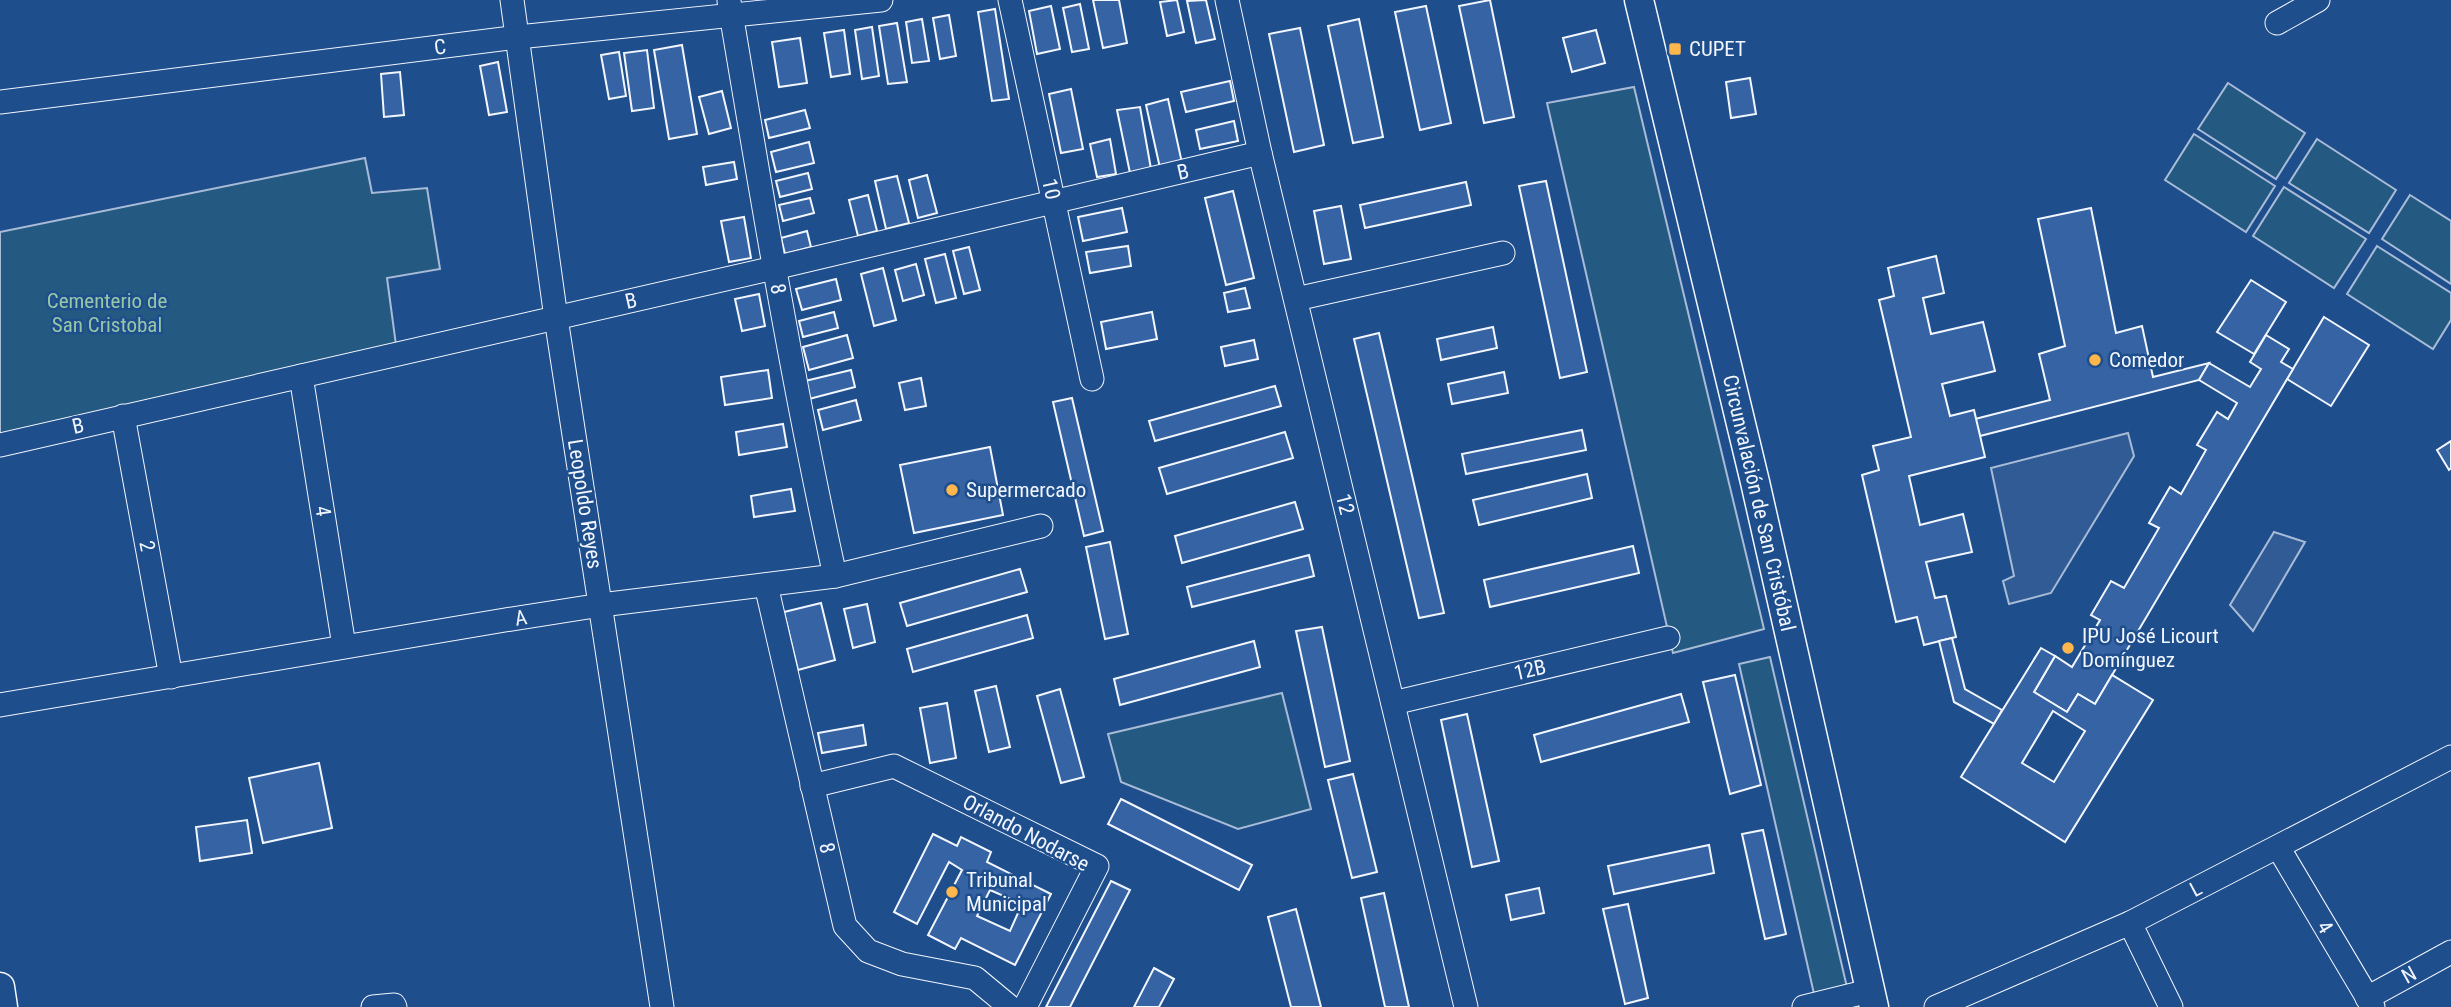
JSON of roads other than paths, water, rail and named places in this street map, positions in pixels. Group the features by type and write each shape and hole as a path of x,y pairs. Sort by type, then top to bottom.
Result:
{"main road":[{"name":"Circunvalación de San Cristóbal","path":"1639,0 1755,482 1872,999"},
{"path":"0,987 3,1007"}],"street":[{"name":"Leopoldo Reyes","path":"512,0 556,318 662,1007"},
{"name":"C","path":"0,102 730,8 881,0"},
{"name":"10","path":"1010,0 1092,379"},
{"name":"12","path":"1227,0 1261,153 1466,1007"},
{"path":"2277,23 2318,0"},
{"name":"8","path":"730,8 808,454 835,576"},
{"name":"B","path":"0,445 774,268 1261,153"},
{"path":"1296,299 1503,253"},
{"name":"4","path":"301,376 344,646"},
{"name":"2","path":"122,416 171,677"},
{"name":"A","path":"0,705 344,646 601,606 835,576 1041,526"},
{"name":"8","path":"766,585 845,926 868,951 902,964 975,978 1010,1007"},
{"name":"12B","path":"1393,702 1668,638"},
{"name":"L","path":"1936,1007 2130,923 2451,757"},
{"name":"Orlando Nodarse","path":"812,786 894,766 1097,866 1025,1007"},
{"name":"4","path":"2278,846 2370,1003"},
{"path":"2130,923 2171,1007"},
{"name":"N","path":"2370,1003 2451,952"},
{"path":"1804,1007 1872,999"}],"place":[{"name":"CUPET","path":"1675,49"},
{"name":"Comedor","path":"2095,360"},
{"name":"Supermercado","path":"952,490"},
{"name":"IPU José Licourt Domínguez","path":"2068,648"},
{"name":"Tribunal Municipal","path":"952,892"}],"park label":[{"name":"Cementerio de San Cristobal","path":"107,313"}]}
